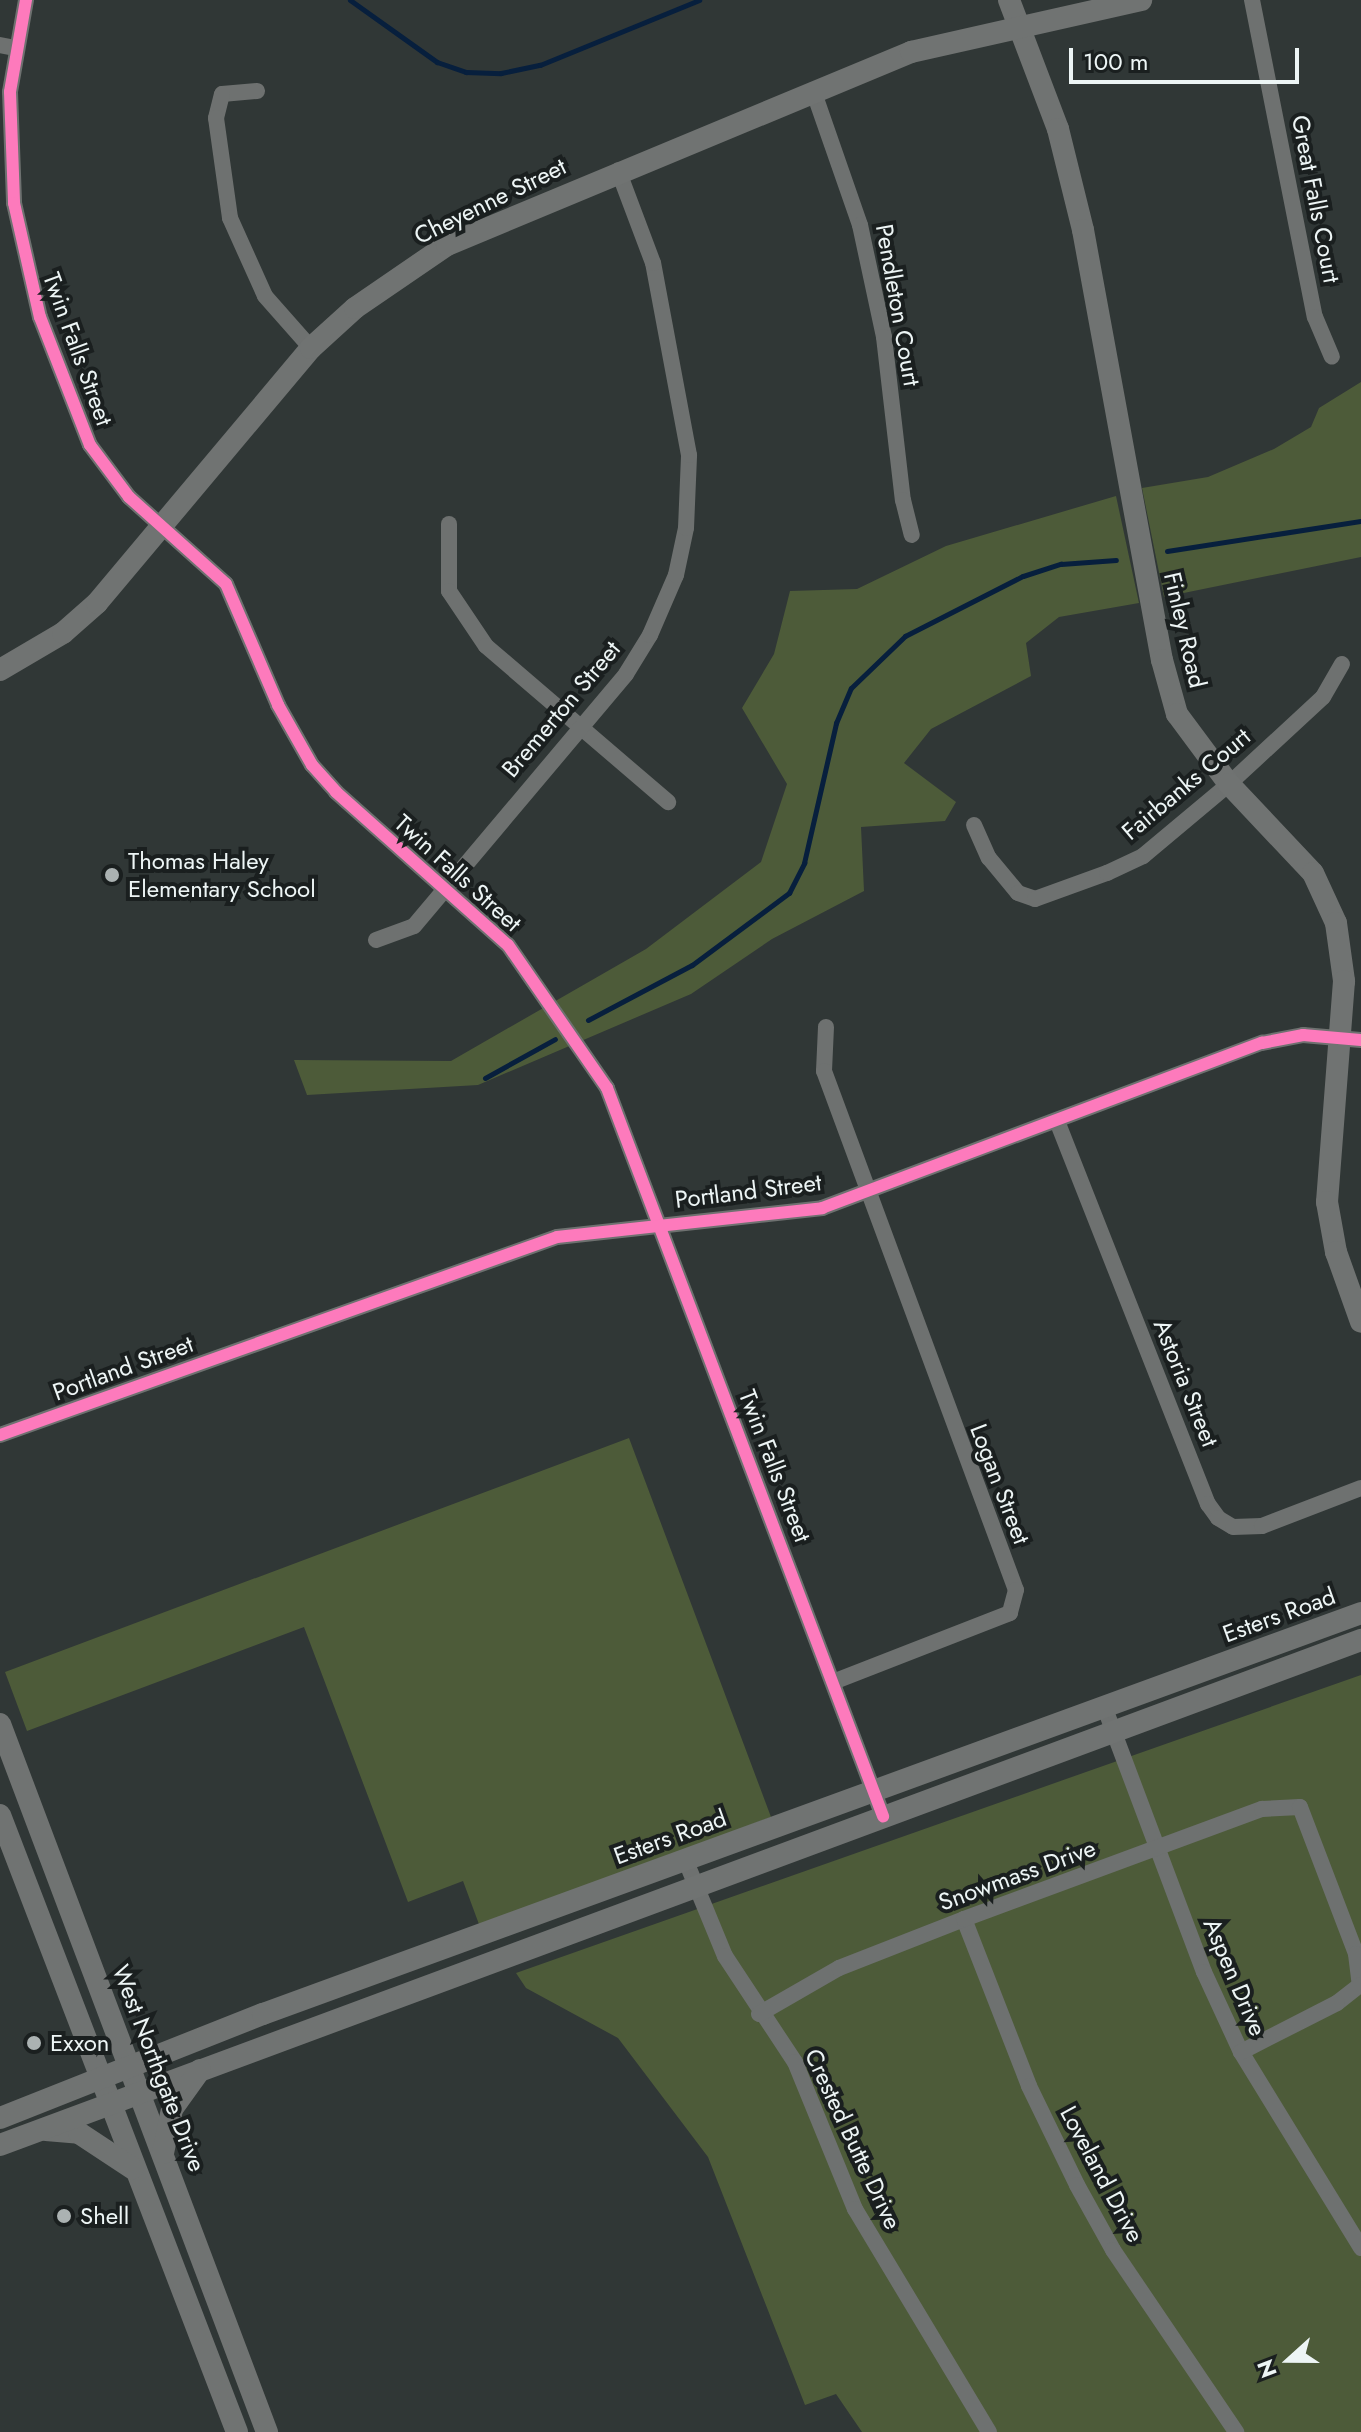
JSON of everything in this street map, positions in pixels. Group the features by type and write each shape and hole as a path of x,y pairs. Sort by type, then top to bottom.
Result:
{"main road":[{"name":"Finley Road","path":"1009,0 1058,129 1083,230 1162,660 1177,714 1229,784 1294,849 1323,888 1342,947 1351,1038 1327,1202 1336,1252 1361,1322"},
{"name":"Cheyenne Street","path":"0,670 37,650 88,612 164,527 311,348 355,308 447,245 618,170 911,52 1019,24 1141,0"},
{"name":"Esters Road","path":"0,2118 685,1859 874,1793 1361,1613"},
{"path":"0,2145 695,1883 1361,1640"},
{"name":"West Northgate Drive","path":"0,1724 7,1766 140,2090 267,2432"},
{"path":"0,1815 237,2432"},
{"path":"163,2154 172,2109 203,2067"},
{"path":"36,2130 79,2133 113,2150 136,2171"},
{"path":"211,2359 236,2349"}],"street":[{"name":"Twin Falls Street","path":"26,0 8,47 10,176 29,283 90,445 129,497 226,584 278,705 312,765 336,792 508,945 607,1088 883,1816"},
{"name":"Great Falls Court","path":"1252,0 1315,317 1332,357"},
{"name":"Pendleton Court","path":"813,90 860,225 884,337 903,500 912,535"},
{"path":"257,91 222,94 216,118 230,218 265,296 311,348"},
{"name":"Bremerton Street","path":"376,940 414,926 577,728 626,674 650,635 676,575 686,528 689,455 653,263 618,170"},
{"path":"449,524 449,591 486,646 577,728 668,802"},
{"name":"Fairbanks Court","path":"974,825 989,858 1018,893 1035,899 1143,856 1229,784 1323,697 1342,664"},
{"path":"826,1027 824,1071 865,1194"},
{"name":"Portland Street","path":"0,1435 557,1237 822,1208 1262,1043 1303,1035 1351,1038"},
{"name":"Astoria Street","path":"1057,1121 1218,1518 1233,1527 1262,1526 1361,1488"},
{"name":"Logan Street","path":"833,1682 1010,1613 1015,1605 1016,1590 865,1194"},
{"name":"Aspen Drive","path":"1104,1706 1158,1850 1241,2052 1360,2243"},
{"name":"Snowmass Drive","path":"759,2014 839,1968 964,1919 1158,1850 1262,1809 1300,1807 1356,1954 1360,1985 1337,2003 1241,2052"},
{"name":"Crested Butte Drive","path":"685,1859 725,1956 759,2014 795,2062 855,2209 989,2432"},
{"name":"Loveland Drive","path":"964,1919 1029,2086 1077,2185 1113,2250 1236,2432"}],"green space":[{"path":"1361,382 1361,557 1164,597 1142,488 1208,477 1274,449 1311,427 1319,408"},
{"path":"1116,496 1139,603 1059,617 1026,643 1031,676 931,729 904,763 956,802 945,821 861,827 864,891 772,939 691,994 478,1085 307,1095 294,1060 451,1061 646,949 761,862 787,784 742,708 774,654 790,591 857,589 946,546"},
{"path":"629,1438 771,1817 480,1927 463,1881 408,1902 304,1627 27,1731 5,1672"},
{"path":"1361,1675 1361,2432 862,2432 836,2394 805,2405 708,2157 618,2038 526,1988 516,1973"}],"waterway":[{"path":"350,0 437,62 466,72 501,73 540,65 699,0"},
{"path":"1167,551 1361,521"},
{"path":"588,1020 692,965 789,893 804,863 836,723 851,688 905,636 1023,576 1061,564 1116,560"},
{"path":"485,1078 555,1039"}],"cycle path":[{"path":"26,0 10,92 14,203 40,317 90,445 129,497 226,584 278,705 312,765 336,792 508,945 607,1088 883,1816"},
{"path":"0,1435 557,1237 822,1208 1262,1043 1303,1035 1361,1040"}],"place":[{"name":"Thomas Haley Elementary School","path":"112,875"},
{"name":"Exxon","path":"34,2043"},
{"name":"Shell","path":"64,2216"}]}
